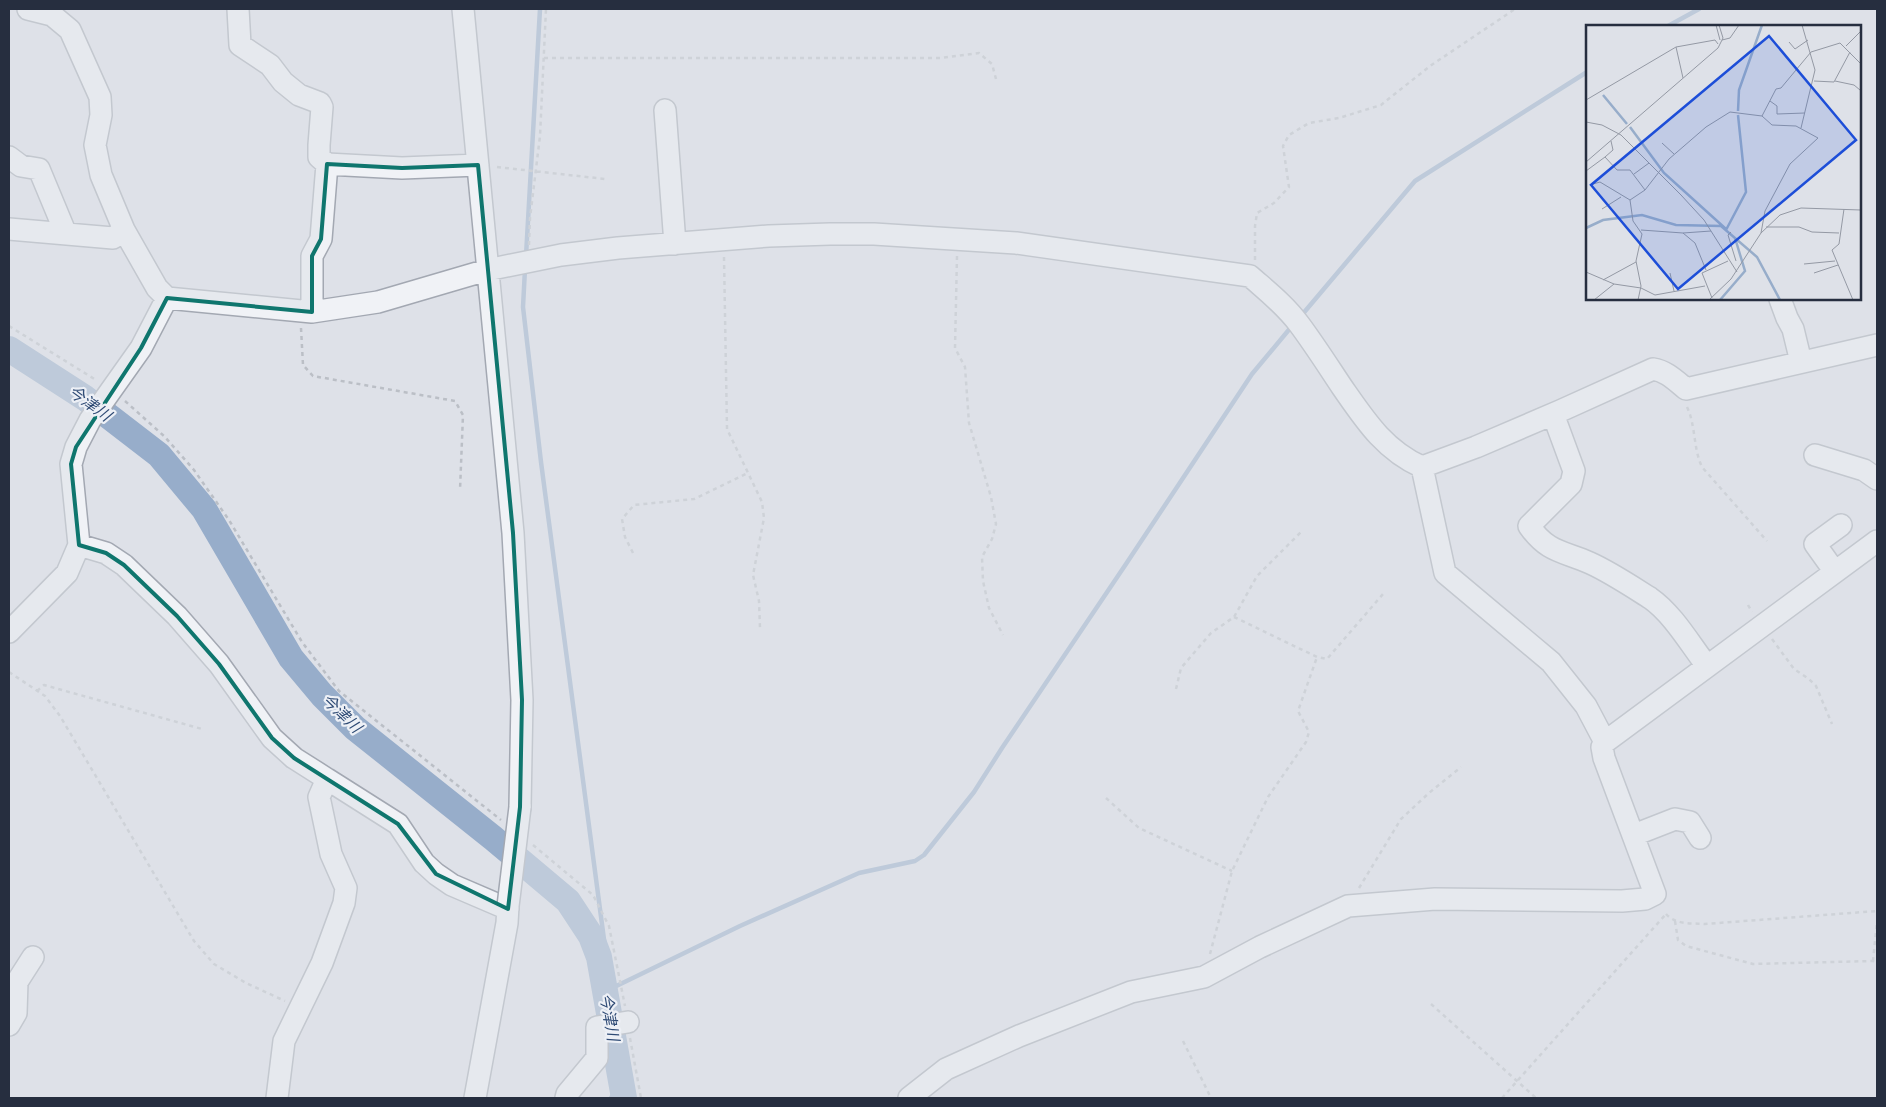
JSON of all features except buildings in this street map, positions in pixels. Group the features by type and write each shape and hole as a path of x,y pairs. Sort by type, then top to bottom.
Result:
{"street":[{"path":"9,13 19,9"},
{"path":"28,9 52,15 70,30 100,97 101,114 95,146 101,175 124,230 157,288 167,298 306,312 378,302 487,270 529,261 618,248 830,234 874,234 1016,244 1250,276 1278,299 1298,322 1370,428 1391,448 1422,467 1476,447 1652,369 1668,374 1686,389 1877,345"},
{"path":"238,9 240,45 270,65 283,82 299,95 320,103 322,107 320,157 327,164 402,168 478,165"},
{"path":"463,9 513,533 522,700 520,807 507,923 475,1098"},
{"path":"665,110 676,244"},
{"path":"9,158 21,166 38,170 66,234"},
{"path":"306,312 312,256 321,239 327,164"},
{"path":"9,229 113,238 124,230"},
{"path":"9,632 67,573 78,545 71,464 76,447 90,420 142,348 167,298"},
{"path":"1780,300 1793,329 1801,362"},
{"path":"1553,414 1574,472 1571,484 1530,523 1529,526 1534,535 1551,549 1591,563 1652,599 1669,616 1707,666"},
{"path":"1815,455 1864,470 1877,479"},
{"path":"1422,467 1445,573 1551,662 1586,706 1605,742"},
{"path":"1835,572 1815,544 1840,525"},
{"path":"909,1098 946,1070 1020,1036 1130,992 1204,977 1268,943 1348,906 1435,899 1645,900 1654,894 1634,835 1604,758 1602,747 1605,742 1877,541"},
{"path":"78,545 106,553 124,566 176,616 219,664 272,738 294,758 398,824 424,863 436,874 452,885 508,907"},
{"path":"277,1098 284,1041 322,962 344,903 346,888 331,854 319,797 327,779"},
{"path":"1634,835 1675,820 1690,822 1700,838"},
{"path":"9,1025 16,1013 17,982 33,957"},
{"path":"566,1098 567,1094 597,1058 597,1027 628,1022"}],"path":[{"path":"529,261 530,218 540,136 546,9"},
{"path":"1250,276 1255,260 1257,213 1274,203 1289,187 1282,146 1289,135 1309,123 1339,118 1381,105 1430,66 1515,9"},
{"path":"544,58 941,58 980,53 992,64 996,79"},
{"path":"478,165 605,179"},
{"path":"723,240 727,429 762,502 764,518 753,575 759,601 760,628"},
{"path":"957,240 955,348 964,367 969,423 991,497 996,524 992,539 982,557 983,581 989,608 1003,635"},
{"path":"306,312 303,365 313,376 455,401 463,415 460,490"},
{"path":"9,326 113,390 164,436 194,470 229,520 302,642 339,691 506,823"},
{"path":"1686,389 1685,401 1691,416 1694,442 1702,467 1767,541"},
{"path":"633,553 625,537 622,519 634,505 694,499 748,473"},
{"path":"1176,689 1181,668 1211,633 1234,617 1257,576 1301,532"},
{"path":"1234,617 1317,657 1327,659 1383,594"},
{"path":"1748,605 1794,669 1816,686 1832,724"},
{"path":"1204,977 1232,870 1268,797 1306,742 1309,732 1298,710 1317,657"},
{"path":"9,672 45,696 60,716 194,941 214,964 246,983 300,1008"},
{"path":"36,691 44,685 202,730"},
{"path":"1348,906 1401,819 1461,767"},
{"path":"1106,798 1139,828 1232,870"},
{"path":"528,840 593,895 609,926 641,1098"},
{"path":"1654,894 1661,909 1675,921 1705,924 1877,911"},
{"path":"1502,1098 1666,914"},
{"path":"1675,921 1678,940 1686,946 1753,964 1874,961 1877,964"},
{"path":"1874,961 1877,921"},
{"path":"1432,1004 1536,1098"},
{"path":"1183,1041 1211,1098"}],"highlighted area":[{"path":"327,164 402,168 478,165 513,533 522,700 520,807 508,909 436,874 398,824 294,758 272,738 219,664 177,616 124,565 106,553 79,545 71,464 76,447 141,348 167,298 312,312 312,256 321,239"}],"waterway":[{"path":"526,256 540,9"},
{"path":"1670,25 1699,9"},
{"path":"1301,316 1415,181 1586,73"},
{"path":"525,269 523,307 541,462 605,947 614,988"},
{"path":"606,991 740,926 859,873 915,861 924,855 974,792 1252,374 1292,326"},
{"name":"今津川","path":"9,349 85,398 159,455 204,509 291,658 322,695 355,728 493,838 568,901 591,936 599,957 624,1098"},
{"path":"611,1098 621,1080"}]}
